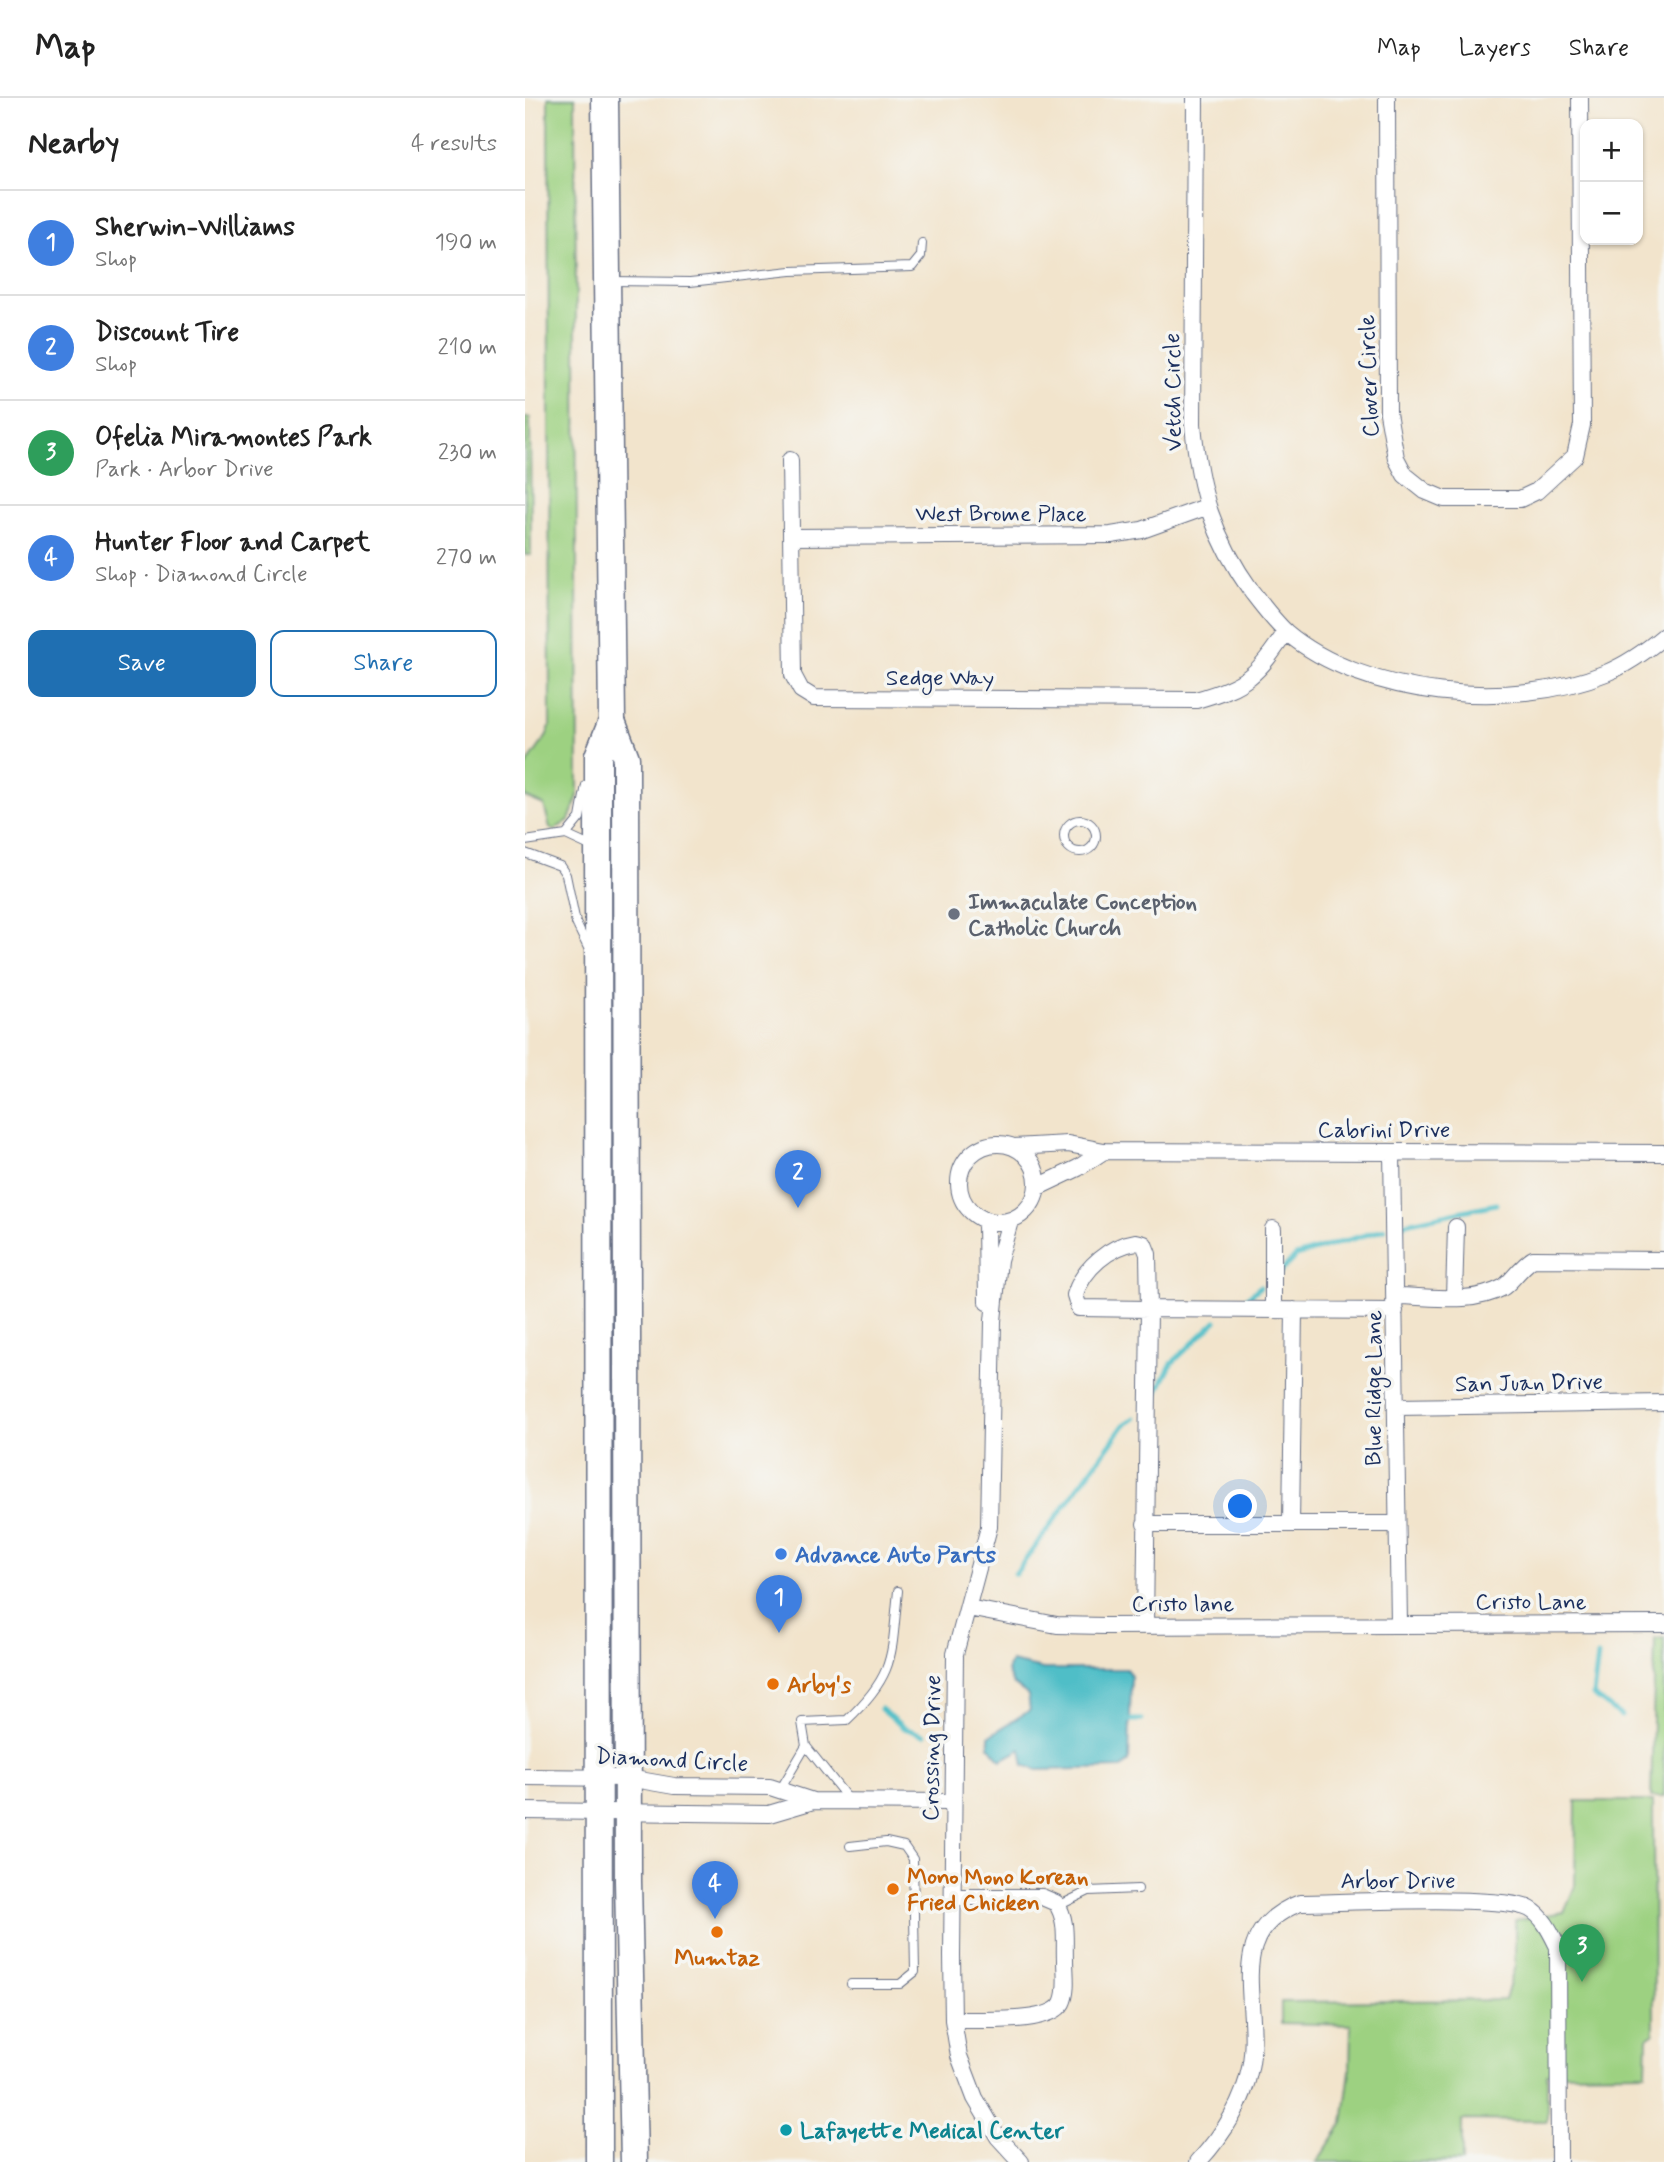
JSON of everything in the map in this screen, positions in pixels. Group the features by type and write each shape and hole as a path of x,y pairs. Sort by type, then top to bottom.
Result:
{"main road":[{"path":"605,98 612,721 626,758 622,889 628,1813 634,2162"},
{"path":"599,2162 598,969 601,855 597,756 612,721"}],"street":[{"name":"Vetch Circle","path":"1195,98 1193,424 1206,507 1231,563 1286,632 1352,671 1394,685 1442,693 1502,694 1562,686 1605,674 1639,656 1664,636"},
{"name":"Clover Circle","path":"1387,98 1388,412 1396,458 1409,479 1425,491 1444,499 1520,499 1537,491 1575,456 1582,425 1580,98"},
{"name":"Sedge Way","path":"790,460 793,675 801,690 814,698 1196,700 1227,692 1254,675 1286,632"},
{"name":"West Brome Place","path":"791,537 1111,535 1142,530 1206,507"},
{"name":"Cabrini Drive","path":"1014,1147 1068,1143 1104,1150 1664,1153"},
{"path":"1010,1221 986,1221 975,1215 961,1196 961,1171 977,1150 989,1145 1014,1147 1033,1163 1038,1187 1078,1168 1104,1150"},
{"name":"Blue Ridge Lane","path":"1392,1152 1399,1624"},
{"name":"Crossing Drive","path":"1021,2162 998,2137 975,2098 959,2056 953,2020 955,1654 989,1527 993,1321 999,1260 1010,1221 1029,1208 1038,1187"},
{"name":"Crossing Drive","path":"986,1221 987,1303 993,1321"},
{"path":"1454,1298 1456,1227"},
{"path":"1273,1228 1273,1310"},
{"path":"1145,1626 1149,1310 1148,1254 1144,1244 1136,1242 1118,1245 1100,1259 1084,1277 1075,1295 1079,1307 1149,1310 1294,1310 1468,1298 1504,1287 1518,1268 1533,1259 1664,1261"},
{"path":"1291,1524 1294,1310"},
{"name":"San Juan Drive","path":"1395,1407 1664,1403"},
{"path":"1145,1524 1397,1524"},
{"name":"Cristo lane","path":"968,1608 1057,1625 1399,1624"},
{"name":"Cristo Lane","path":"1399,1624 1664,1624"},
{"name":"Diamond Circle","path":"525,1777 628,1778 674,1786 770,1787 813,1801 953,1802"},
{"name":"Diamond Circle","path":"525,1811 769,1814 813,1801"},
{"path":"953,1897 1042,1897 1058,1906 1065,1922 1065,1996 1061,2006 1053,2013 1038,2017 953,2020"},
{"name":"Arbor Drive","path":"1198,2162 1218,2141 1237,2109 1251,2067 1251,1961 1255,1939 1264,1923 1282,1910 1300,1903 1508,1902 1530,1909 1547,1925 1558,1947 1559,2162"}],"lane":[{"path":"606,281 690,282 791,271 912,267 921,256 922,243"},
{"path":"566,835 580,818 587,782 597,756"},
{"path":"1083,820 1092,824 1096,841 1090,849 1082,852 1073,850 1064,835 1067,827 1075,821 1083,820"},
{"path":"525,841 566,835 601,855"},
{"path":"525,853 561,866 566,875 576,923 598,969"},
{"path":"851,1802 806,1746 802,1722 847,1720 874,1694 890,1666 898,1591"},
{"path":"780,1790 806,1746"},
{"path":"850,1846 895,1844 904,1846 913,1858 915,1972 900,1984 851,1984"},
{"path":"1058,1906 1089,1891 1138,1889"}],"green space":[{"path":"548,98 575,98 578,796 569,820 554,830 550,828 544,805 525,797 525,767 546,737 550,726"},
{"path":"525,418 530,418 531,555 525,555"},
{"path":"1664,1638 1664,1797 1651,1797 1655,1639"},
{"path":"1576,1801 1653,1801 1654,2033 1647,2038 1646,2073 1547,2074 1547,2121 1462,2120 1462,2162 1317,2162 1343,2123 1350,2071 1351,2025 1281,2023 1281,2002 1505,2000 1515,1965 1515,1920 1564,1912 1575,1886"}],"water":[{"path":"1011,1662 1043,1669 1126,1669 1131,1675 1129,1762 1122,1768 1037,1770 1024,1765 1021,1749 1001,1760 989,1746 989,1736 1030,1710 1028,1695 1013,1684 1007,1671"}],"waterway":[{"path":"1401,1224 1496,1204"},
{"path":"1280,1272 1296,1256 1385,1229"},
{"path":"1247,1298 1260,1287"},
{"path":"1154,1398 1172,1363 1216,1321"},
{"path":"1015,1574 1124,1425 1134,1418"},
{"path":"1598,1656 1593,1695 1621,1716"},
{"path":"881,1709 904,1728 924,1735"},
{"path":"1125,1720 1142,1720"}],"place":[{"name":"Immaculate Conception Catholic Church","path":"954,914"},
{"name":"Discount Tire","path":"798,1208"},
{"name":"Advance Auto Parts","path":"781,1554"},
{"name":"Sherwin-Williams","path":"779,1633"},
{"name":"Arby's","path":"773,1684"},
{"name":"Mono Mono Korean Fried Chicken","path":"893,1889"},
{"name":"Hunter Floor and Carpet","path":"715,1919"},
{"name":"Mumtaz","path":"717,1932"},
{"name":"Ofelia Miramontes Park","path":"1582,1982"},
{"name":"Lafayette Medical Center","path":"786,2130"}]}
